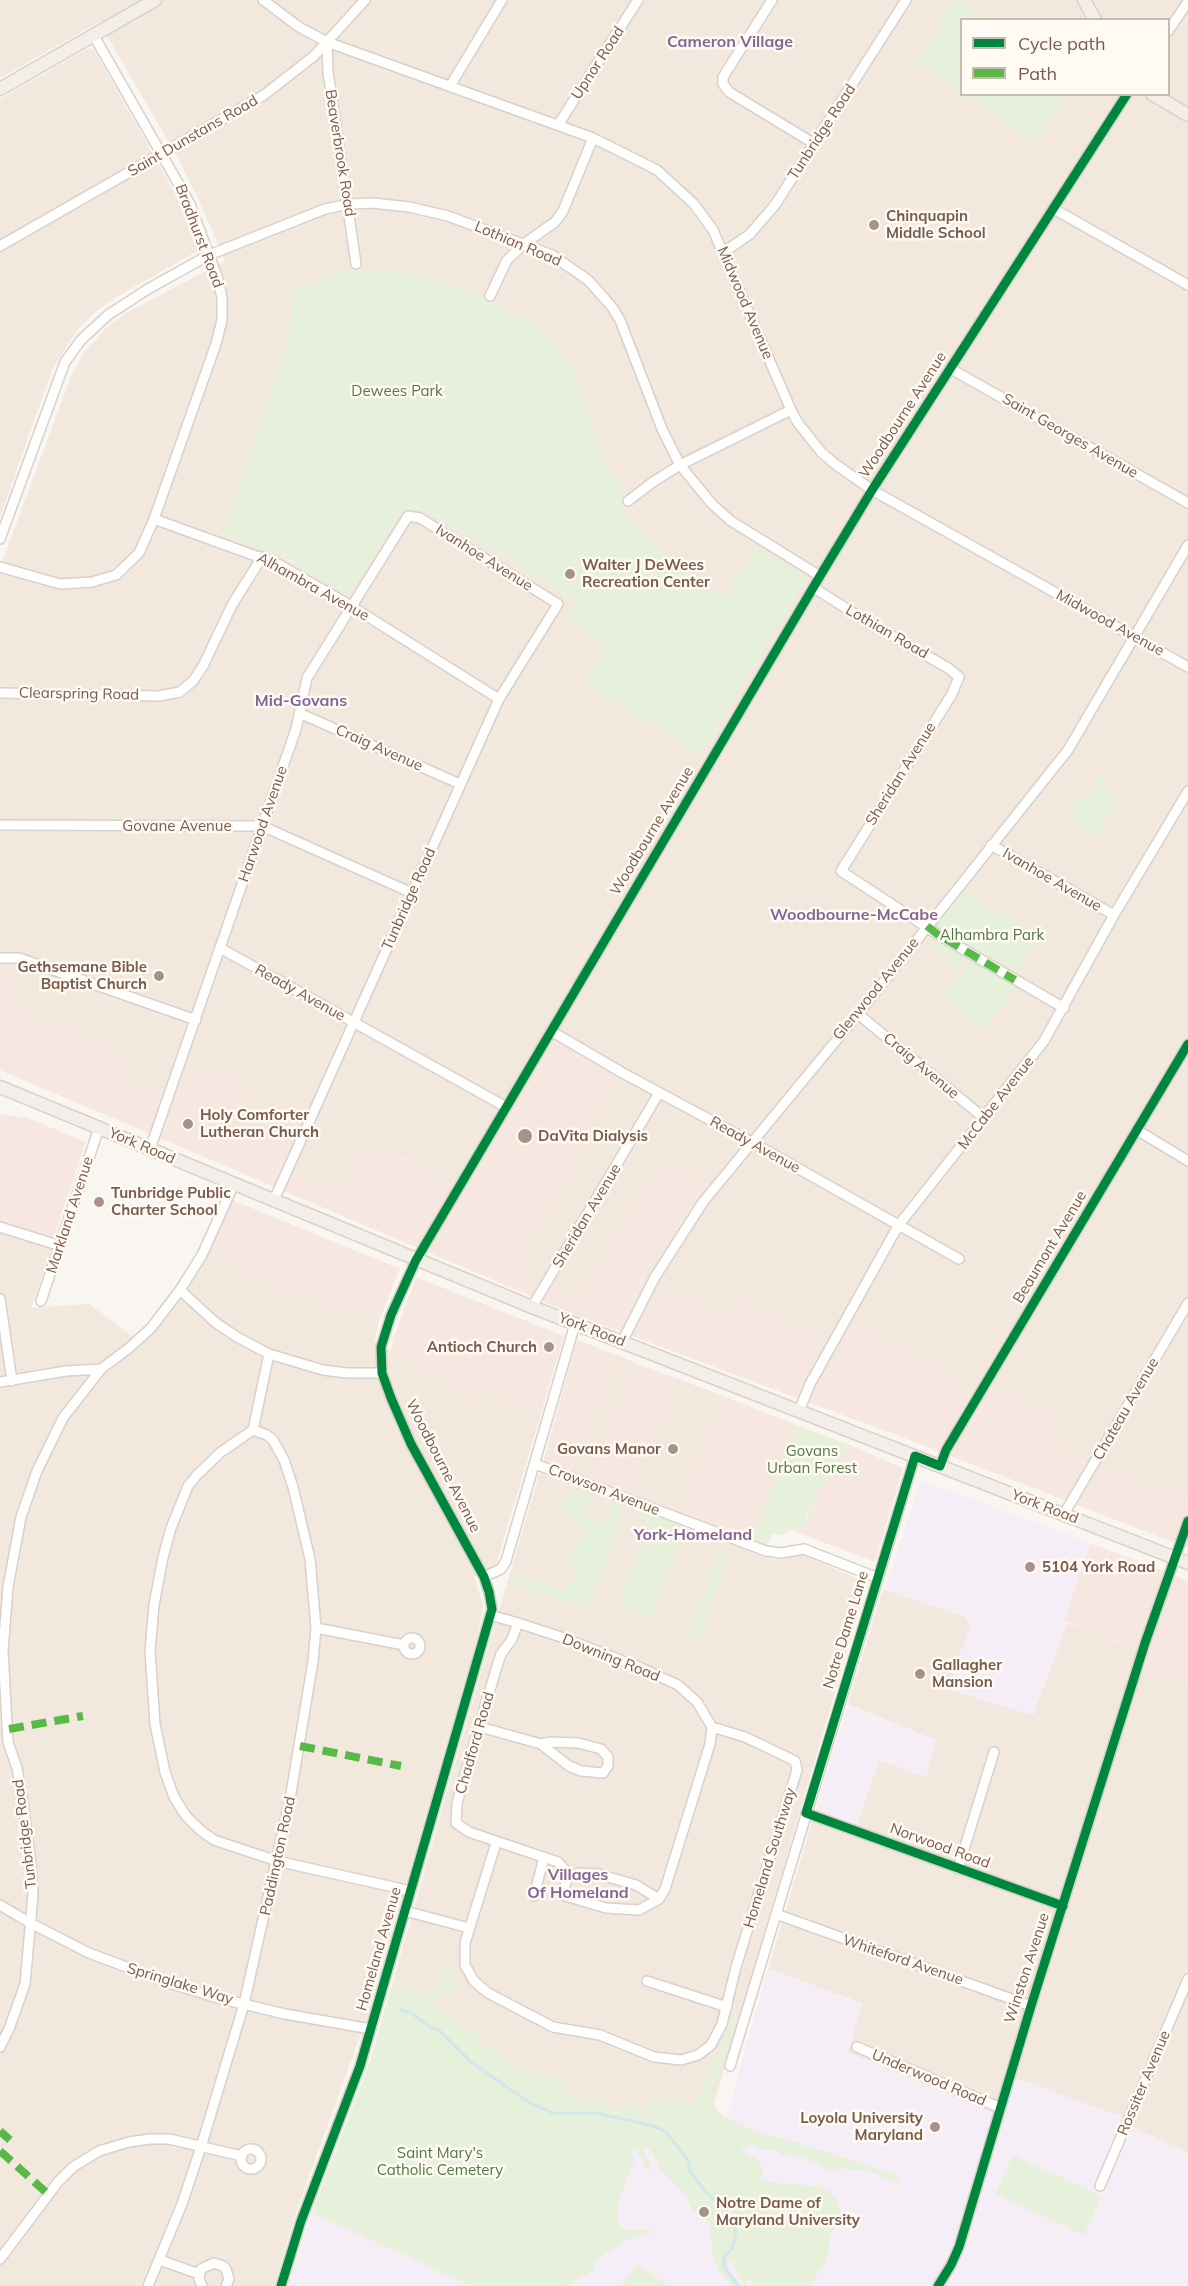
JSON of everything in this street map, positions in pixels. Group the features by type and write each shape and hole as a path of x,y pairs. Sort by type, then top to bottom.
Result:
{"main road":[{"path":"0,89 155,0"},
{"path":"1084,0 1094,18"},
{"path":"1155,96 1188,115"},
{"name":"York Road","path":"0,1087 532,1307 1188,1563"}],"street":[{"name":"Midwood Avenue","path":"263,0 299,27 327,42 593,138 637,159 670,180 694,204 713,230 791,410 798,423 822,453 872,490 1188,667"},
{"name":"Saint Dunstans Road","path":"0,246 264,96 314,56 365,0"},
{"path":"450,86 502,0"},
{"name":"Upnor Road","path":"558,125 638,0"},
{"path":"772,0 723,77 723,84 729,92 813,143"},
{"name":"Tunbridge Road","path":"724,252 750,234 764,219 906,0"},
{"path":"1170,29 1188,2"},
{"name":"Bradhurst Road","path":"94,36 190,204 218,279 222,298 222,320 216,344 154,519"},
{"name":"Beaverbrook Road","path":"327,42 330,82 356,264"},
{"name":"Woodbourne Avenue","path":"490,1615 491,1601 484,1577 411,1443 391,1398 382,1373 381,1347 386,1329 416,1260 820,576 872,490 1126,96"},
{"path":"490,296 507,260 524,244 555,222 563,211 593,138"},
{"name":"Lothian Road","path":"0,539 60,371 71,352 108,315 148,289 209,255 324,209 349,204 393,204 433,211 524,244 552,255 588,280 612,307 625,332 662,429 680,465 712,504 731,521 820,576"},
{"path":"1054,209 1188,285"},
{"name":"Saint Georges Avenue","path":"951,369 1188,503"},
{"path":"628,501 680,465 791,410"},
{"name":"Ivanhoe Avenue","path":"408,516 420,518 558,604"},
{"name":"Harwood Avenue","path":"150,1149 296,729 307,678 408,516"},
{"path":"0,567 60,584 100,580 116,574 139,554 154,519"},
{"name":"Alhambra Avenue","path":"154,519 262,557 351,606 499,699"},
{"name":"Glenwood Avenue","path":"622,1342 643,1299 680,1236 729,1168 753,1143 787,1098 858,1014 1068,750 1188,545"},
{"name":"Clearspring Road","path":"0,693 159,696 180,692 193,681 203,666 232,605 262,557"},
{"name":"Lothian Road","path":"814,588 948,668 959,677"},
{"name":"Tunbridge Road","path":"274,1200 499,699 558,604"},
{"name":"Sheridan Avenue","path":"927,926 841,871 959,683 959,677"},
{"name":"Craig Avenue","path":"299,713 460,784"},
{"name":"McCabe Avenue","path":"799,1411 810,1384 898,1226 1044,1041 1114,915 1188,791"},
{"name":"Govane Avenue","path":"0,825 262,826 412,893"},
{"name":"Ivanhoe Avenue","path":"991,845 1114,915"},
{"path":"927,926 1064,1008"},
{"name":"Ready Avenue","path":"220,948 506,1107"},
{"path":"0,958 19,958 196,1020"},
{"name":"Craig Avenue","path":"858,1014 984,1118"},
{"name":"Ready Avenue","path":"551,1031 959,1259"},
{"name":"Beaumont Avenue","path":"940,1466 946,1450 1188,1044"},
{"name":"Sheridan Avenue","path":"532,1307 659,1093"},
{"name":"Markland Avenue","path":"41,1301 99,1128"},
{"path":"1137,1130 1188,1161"},
{"name":"Tunbridge Road","path":"0,2047 25,1984 32,1924 33,1895 28,1834 17,1768 4,1740 3,1652 4,1620 14,1547 28,1491 51,1440 74,1403 100,1369 129,1348 151,1328 180,1290 202,1255 234,1184"},
{"path":"0,1227 61,1246"},
{"path":"180,1290 216,1323 269,1354 323,1370 382,1373"},
{"path":"0,1299 12,1381"},
{"name":"Chateau Avenue","path":"1064,1514 1188,1303"},
{"path":"484,1577 501,1569 506,1561 575,1324"},
{"path":"269,1354 253,1430 233,1442 197,1475 188,1486 171,1528 154,1605 150,1651 154,1724 162,1763 174,1797 186,1816 214,1840 277,1861 411,1891"},
{"path":"0,1382 66,1371 100,1369"},
{"name":"Paddington Road","path":"148,2286 160,2260 201,2147 244,2004 277,1861 309,1695 316,1628 310,1559 293,1486 284,1460 273,1440 253,1430"},
{"name":"Notre Dame Lane","path":"730,2066 915,1456"},
{"name":"Crowson Avenue","path":"535,1464 766,1551 781,1553 804,1549 878,1578"},
{"name":"Winston Avenue","path":"938,2286 959,2247 1031,2006 1145,1643 1188,1521"},
{"name":"Downing Road","path":"490,1615 640,1668 678,1685 697,1702 712,1726"},
{"name":"Homeland Avenue","path":"281,2286 301,2221 360,2066 490,1615"},
{"name":"Chadford Road","path":"496,1843 464,1830 458,1826 455,1819 457,1803 499,1660 512,1640 518,1623"},
{"path":"316,1628 404,1645"},
{"path":"496,1843 544,1857 561,1865 567,1879 562,1895 606,1908 639,1910 659,1899 666,1889 710,1744 712,1726"},
{"name":"Homeland Southway","path":"496,1843 469,1928 464,1954 469,1974 474,1982 488,1993 553,2027 600,2035 654,2057 681,2060 699,2055 717,2037 736,1967 797,1770 795,1761 745,1737 712,1726"},
{"path":"480,1727 541,1744 578,1743 600,1749 608,1757 609,1766 603,1773 581,1771 569,1766 541,1744"},
{"path":"958,1869 993,1752"},
{"name":"Norwood Road","path":"806,1813 1063,1906"},
{"path":"534,1896 544,1857"},
{"path":"567,1879 579,1873 598,1874 636,1885 659,1899"},
{"name":"Springlake Way","path":"0,1905 32,1924 116,1964 194,1992 295,2016 371,2029"},
{"path":"405,1911 469,1928"},
{"name":"Whiteford Avenue","path":"776,1914 1031,2006"},
{"name":"Rossiter Avenue","path":"1100,2186 1188,1979"},
{"path":"647,1981 727,2007"},
{"name":"Underwood Road","path":"857,2048 1001,2108"},
{"path":"0,2259 58,2182 73,2167 114,2145 150,2139 169,2139 242,2156"},
{"path":"160,2260 199,2274"},
{"path":"202,2286 199,2274 201,2269 209,2263 219,2264 226,2270 228,2274 226,2286"}],"shaded area":[{"path":"0,0 1188,0 1188,1498 1087,1463 1054,1445 913,1354 831,1346 742,1298 732,1316 654,1284 661,1164 579,1298 550,1280 545,1286 514,1266 569,1174 563,1169 458,1189 392,1151 387,1158 341,1196 287,1171 295,1152 233,1123 248,1087 169,1100 116,1081 107,1056 110,1046 16,1013 4,957 0,958 0,568 71,376 83,354 105,329 126,313 225,261 178,158 99,22 0,78","holes":["355,268 423,275 488,299 542,328 573,369 609,469 624,492 626,514 670,564 724,598 806,578 700,755 585,683 608,647 564,619 575,602 527,569 427,511 414,508 401,512 348,594 279,555 282,359 292,317 293,291"]},
{"path":"89,48 93,48 181,204 199,250 118,296 95,312 76,331 52,370 0,517 0,99"},
{"path":"4,957 16,1013 110,1046 107,1056 123,1061 116,1081 169,1100 182,1063 248,1086 233,1123 296,1152 288,1171 341,1196 363,1146 386,1158 391,1151 457,1189 552,1032 623,1071 563,1169 569,1174 515,1266 545,1286 550,1280 579,1298 661,1164 718,1188 654,1284 732,1315 741,1298 831,1346 845,1321 913,1354 980,1396 990,1381 1062,1425 1054,1445 1087,1463 1188,1498 1188,1548 912,1441 573,1314 0,1070 0,958"},
{"path":"0,1114 28,1118 86,1142 53,1239 0,1222"},
{"path":"232,1200 400,1269 380,1318 296,1295 269,1285 209,1253"},
{"path":"0,1231 52,1248 31,1308 89,1304 143,1342 184,1294 209,1253 269,1285 296,1295 380,1318 374,1341 473,1399 488,1391 542,1410 496,1565 474,1577 483,1605 477,1638 366,2020 295,2215 274,2286 0,2286"},
{"path":"416,1277 564,1336 542,1410 488,1391 474,1399 391,1351 393,1339"},
{"path":"577,1340 617,1355 570,1473 543,1462"},
{"path":"617,1355 635,1363 590,1480 570,1473"},
{"path":"635,1363 676,1378 630,1496 590,1480"},
{"path":"676,1378 723,1396 679,1514 630,1496"},
{"path":"723,1396 797,1425 751,1540 679,1514"},
{"path":"847,1444 903,1468 875,1562 792,1530 803,1525 807,1519 819,1488 833,1477"},
{"path":"541,1473 774,1560 807,1556 867,1583 706,2131 526,2097 385,2010 489,1645"},
{"path":"921,1480 1090,1543 1064,1621 1067,1623 1033,1715 948,1689 970,1626 964,1616 885,1590"},
{"path":"1090,1543 1188,1581 1188,1685 1144,1668 1148,1654 1064,1621"},
{"path":"883,1589 964,1616 970,1626 948,1689 1033,1715 1067,1623 1137,1650 1133,1664 1188,1685 1188,2227 1135,2128 1128,2125 997,2115 847,2052 862,2003 768,1969 816,1809 857,1825 879,1760 926,1776 936,1740 848,1704"},
{"path":"848,1705 936,1740 925,1777 879,1760 857,1825 816,1809"},
{"name":"Loyola University Maryland","path":"768,1969 862,2004 848,2053 997,2115 1008,2075 1123,2117 1128,2125 1188,2152 1188,2286 567,2286 595,2269 593,2258 631,2117 725,2122"},
{"path":"312,2213 472,2286 288,2286"}],"green space":[{"path":"953,0 958,0 985,18 960,18 960,92 917,63"},
{"path":"964,96 1066,96 1036,144"},
{"name":"Dewees Park","path":"355,268 423,275 488,299 542,328 573,369 609,469 624,492 626,514 670,564 724,597 756,547 807,578 700,755 585,683 607,647 564,618 575,602 527,569 427,511 414,508 401,512 348,594 288,559 222,534 282,359 292,317 291,295 293,291"},
{"path":"1103,777 1107,787 1113,791 1115,801 1097,835 1093,836 1071,822 1069,815 1076,801 1095,792 1097,789 1093,781 1095,778"},
{"name":"Alhambra Park","path":"963,893 1039,935 1016,975 937,928 938,922"},
{"name":"Alhambra Park","path":"937,940 968,958 959,970 932,947"},
{"name":"Alhambra Park","path":"972,960 1016,985 1016,988 983,1029 943,996"},
{"name":"Govans Urban Forest","path":"797,1425 847,1444 847,1447 833,1478 819,1488 803,1525 780,1535 772,1534 767,1546 751,1540"},
{"path":"576,1489 591,1495 586,1515 597,1522 608,1522 612,1518 609,1511 613,1503 624,1508 592,1597 580,1606 526,1589 513,1582 513,1576 519,1574 561,1591 576,1574 578,1567 571,1564 567,1558 568,1552 587,1531 573,1521 568,1512 562,1508 562,1503"},
{"path":"639,1508 686,1526 652,1618 619,1605 650,1524 640,1517"},
{"path":"719,1549 729,1553 700,1639 689,1635"},
{"name":"Saint Mary's Catholic Cemetery","path":"448,1969 452,1975 455,1990 453,1993 435,1997 433,2002 435,2008 451,2015 458,2025 477,2033 483,2046 496,2051 522,2068 561,2080 566,2093 570,2095 605,2103 621,2111 633,2104 639,2104 643,2117 646,2117 649,2100 672,2100 687,2104 694,2101 707,2081 709,2069 718,2055 733,2015 736,2020 711,2093 717,2110 726,2118 764,2135 782,2138 894,2174 899,2177 900,2181 894,2182 869,2171 838,2168 831,2171 798,2156 781,2155 777,2149 763,2150 751,2144 740,2150 756,2158 764,2170 762,2176 758,2176 761,2178 774,2183 818,2186 828,2191 837,2200 840,2211 830,2236 827,2260 809,2286 753,2286 749,2279 745,2286 730,2259 727,2269 742,2286 732,2286 720,2273 713,2258 710,2223 693,2210 683,2192 661,2171 647,2146 643,2149 651,2168 649,2171 645,2167 636,2149 630,2150 634,2161 616,2207 619,2224 624,2230 649,2230 653,2233 631,2238 610,2251 604,2251 603,2256 594,2262 595,2269 567,2286 472,2286 312,2213 370,2062 390,1991 396,1987 408,1987 427,1998 438,1985 442,1971"},
{"path":"1013,2155 1102,2196 1084,2235 995,2194"},
{"path":"637,2264 669,2286 621,2286"}],"waterway":[{"path":"400,2010 411,2013 440,2031 472,2063 532,2104 553,2113 595,2113 650,2125 665,2131 689,2161 689,2170 704,2190 730,2215 734,2223 736,2235 732,2248 724,2257 724,2267 738,2286"}],"marked path":[{"path":"927,926 1015,980"},
{"path":"9,1729 83,1716"},
{"path":"300,1746 401,1766"},
{"path":"0,2131 10,2140"},
{"path":"0,2151 48,2194"}],"cycle path":[{"path":"281,2286 301,2221 360,2066 492,1609 484,1577 411,1444 382,1373 381,1347 391,1315 416,1260 820,576 872,490 1126,96"},
{"path":"1063,1906 806,1813 915,1456 940,1466 946,1450 1188,1044"},
{"path":"938,2286 959,2247 1031,2006 1145,1643 1188,1521"}],"place":[{"name":"Chinquapin Middle School","path":"874,225"},
{"name":"Walter J DeWees Recreation Center","path":"570,574"},
{"name":"Gethsemane Bible Baptist Church","path":"159,976"},
{"name":"Holy Comforter Lutheran Church","path":"188,1124"},
{"name":"DaVita Dialysis","path":"525,1136"},
{"name":"Tunbridge Public Charter School","path":"99,1202"},
{"name":"Antioch Church","path":"549,1347"},
{"name":"Govans Manor","path":"673,1449"},
{"name":"5104 York Road","path":"1030,1567"},
{"name":"Gallagher Mansion","path":"920,1674"},
{"name":"Loyola University Maryland","path":"935,2127"},
{"name":"Notre Dame of Maryland University","path":"704,2212"}],"district":[{"name":"Cameron Village","path":"730,42"},
{"name":"Mid-Govans","path":"301,701"},
{"name":"Woodbourne-McCabe","path":"854,915"},
{"name":"York-Homeland","path":"693,1535"},
{"name":"Villages Of Homeland","path":"578,1884"}]}
